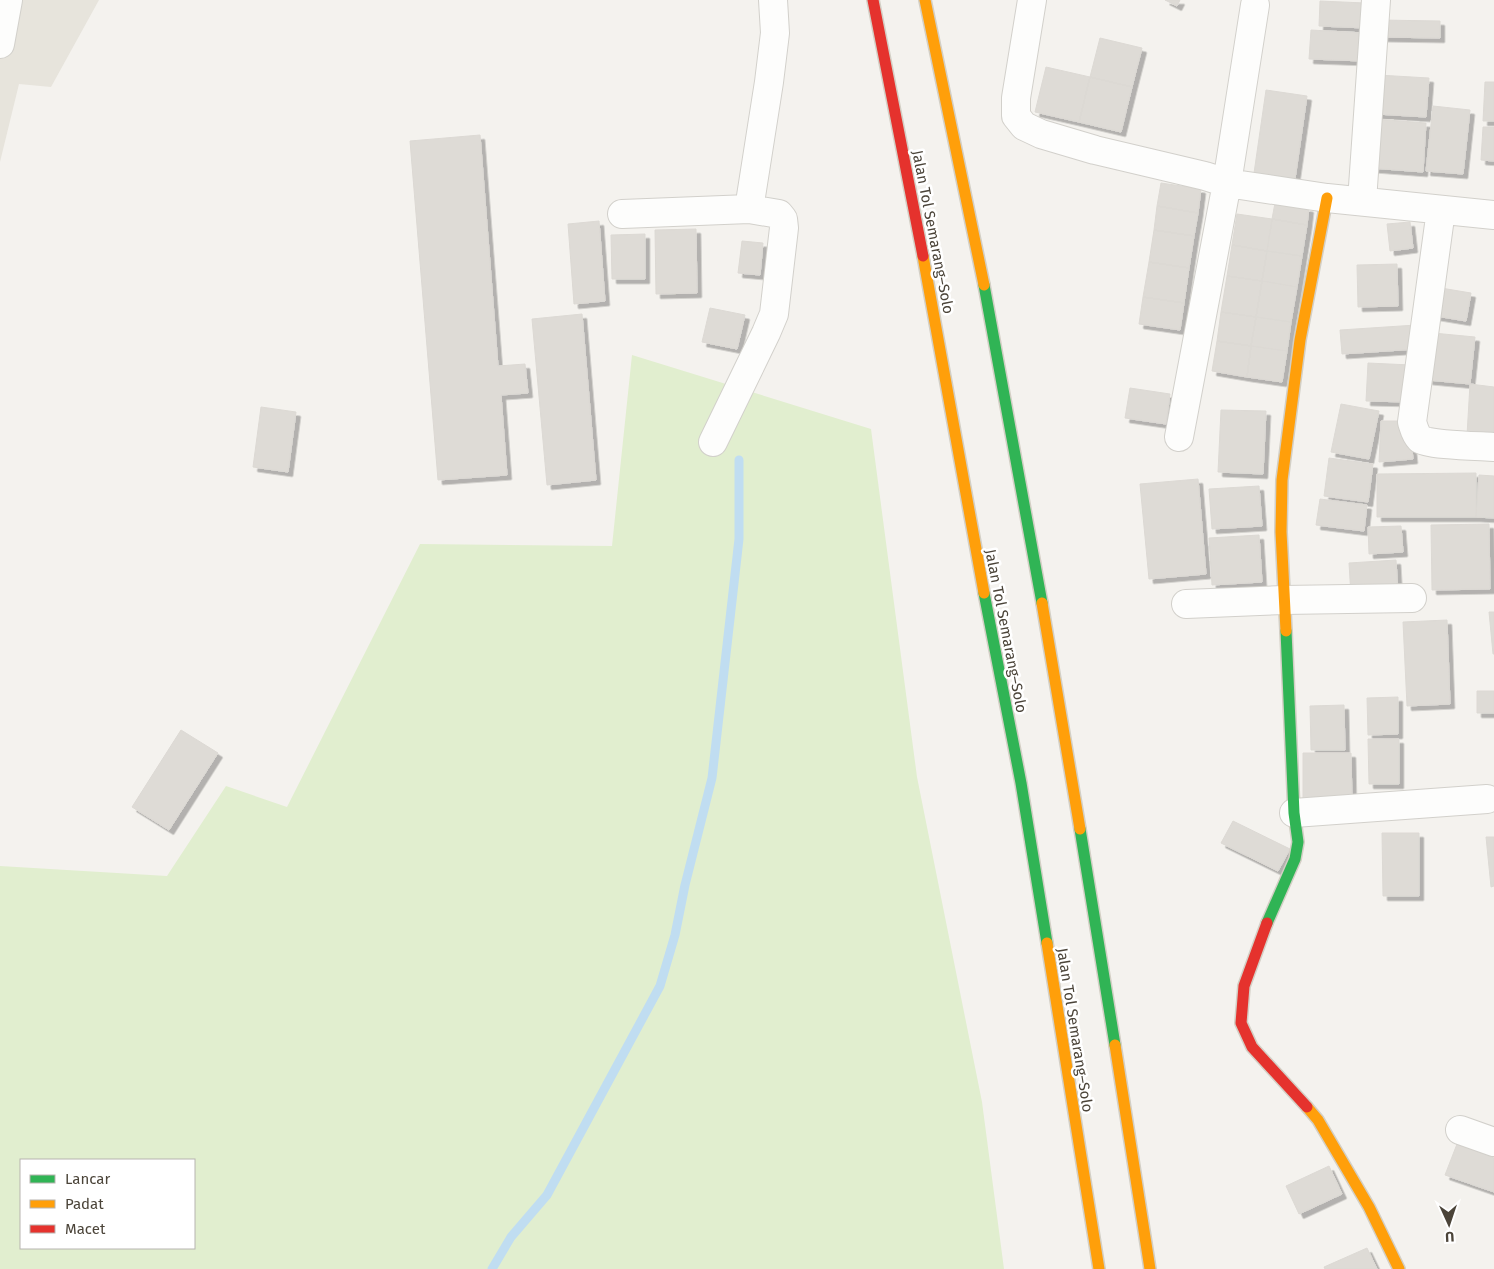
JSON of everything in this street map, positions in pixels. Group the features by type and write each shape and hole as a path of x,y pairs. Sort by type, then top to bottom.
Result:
{"main road":[{"name":"Jalan Tol Semarang–Solo","path":"873,0 936,326 973,539 1021,783 1099,1269"},
{"path":"925,0 989,308 1071,772 1122,1082 1150,1269"},
{"path":"1327,198 1300,340 1283,462 1281,532 1294,814 1298,842 1295,859 1268,921 1244,986 1241,1023 1252,1047 1318,1120 1369,1207 1399,1269"}],"street":[{"path":"0,44 8,0"},
{"path":"763,211 770,72 775,33 773,0"},
{"path":"1032,0 1016,98 1016,116 1024,126 1041,134 1095,150 1227,183 1327,198 1494,215"},
{"path":"1362,201 1376,0"},
{"path":"1179,437 1227,183 1255,5"},
{"path":"1441,210 1412,422 1415,433 1422,440 1433,443 1494,446"},
{"path":"622,214 763,211 783,218 784,228 774,314 713,442"},
{"path":"1186,604 1412,598"},
{"path":"1294,814 1486,799"},
{"path":"1460,1130 1494,1142"}],"shaded area":[{"path":"0,0 99,0 51,87 19,84 0,162"}],"green space":[{"path":"632,355 871,429 917,777 982,1102 1004,1269 0,1269 0,866 167,876 226,786 287,807 420,544 612,546"}],"building":[{"path":"1165,0 1180,0 1177,6"},
{"path":"1320,1 1365,3 1365,28 1319,26"},
{"path":"1381,20 1440,21 1440,38 1381,37"},
{"path":"1311,30 1364,33 1363,61 1309,59"},
{"path":"1100,38 1142,48 1132,87 1090,77"},
{"path":"1046,67 1090,77 1079,122 1035,112"},
{"path":"1378,75 1429,78 1426,117 1376,114"},
{"path":"1090,77 1132,87 1121,132 1079,122"},
{"path":"1485,82 1494,82 1494,121 1483,121"},
{"path":"1266,90 1307,96 1295,179 1254,173"},
{"path":"1433,106 1470,110 1463,174 1426,171"},
{"path":"1375,119 1426,123 1423,172 1371,168"},
{"path":"1483,127 1494,127 1494,161 1481,160"},
{"path":"480,135 498,366 525,364 528,393 501,395 507,475 438,480 410,141"},
{"path":"1161,183 1201,189 1198,213 1157,206"},
{"path":"1275,203 1309,208 1307,225 1272,219"},
{"path":"1157,206 1198,213 1194,236 1154,230"},
{"path":"1237,214 1272,219 1267,251 1232,245"},
{"path":"1272,219 1307,225 1302,256 1267,251"},
{"path":"599,221 605,301 574,304 568,224"},
{"path":"1410,222 1413,248 1390,251 1387,224"},
{"path":"696,229 697,293 656,294 655,230"},
{"path":"1154,230 1194,236 1189,268 1149,262"},
{"path":"645,234 645,279 612,279 611,235"},
{"path":"742,241 763,243 760,275 738,273"},
{"path":"1232,245 1267,251 1262,281 1227,276"},
{"path":"1267,251 1302,256 1297,287 1262,281"},
{"path":"1149,262 1189,268 1184,303 1143,297"},
{"path":"1397,264 1398,306 1358,307 1357,265"},
{"path":"1227,276 1262,281 1256,317 1221,312"},
{"path":"1262,281 1297,287 1291,322 1256,317"},
{"path":"1435,287 1471,293 1466,321 1430,315"},
{"path":"1143,297 1184,303 1180,330 1139,324"},
{"path":"710,308 745,315 737,349 702,342"},
{"path":"1221,312 1256,317 1251,346 1217,341"},
{"path":"582,314 596,480 547,485 532,319"},
{"path":"1256,317 1291,322 1287,351 1251,346"},
{"path":"1416,325 1417,349 1342,354 1340,330"},
{"path":"1433,333 1475,337 1470,384 1428,380"},
{"path":"1217,341 1251,346 1247,377 1212,371"},
{"path":"1251,346 1287,351 1282,382 1247,377"},
{"path":"1368,363 1411,365 1409,402 1366,401"},
{"path":"1470,384 1494,387 1494,437 1467,435"},
{"path":"1130,388 1170,394 1166,424 1125,418"},
{"path":"1341,404 1379,411 1369,459 1331,452"},
{"path":"261,407 296,412 288,472 253,467"},
{"path":"1221,410 1266,411 1263,474 1218,472"},
{"path":"1381,421 1409,421 1413,459 1379,462"},
{"path":"1329,458 1373,464 1368,502 1324,496"},
{"path":"1476,473 1476,517 1377,517 1377,474"},
{"path":"1479,475 1494,476 1494,518 1476,517"},
{"path":"1198,479 1206,574 1149,579 1140,484"},
{"path":"1259,486 1262,526 1212,529 1209,489"},
{"path":"1320,499 1367,505 1364,531 1316,525"},
{"path":"1489,524 1490,589 1432,590 1431,525"},
{"path":"1401,526 1403,552 1369,554 1368,527"},
{"path":"1259,535 1262,582 1212,585 1209,538"},
{"path":"1396,560 1398,594 1351,596 1349,563"},
{"path":"1489,612 1494,612 1494,654 1493,654"},
{"path":"1447,620 1450,704 1407,706 1403,622"},
{"path":"1477,691 1494,691 1494,713 1477,713"},
{"path":"1398,697 1398,734 1368,735 1367,698"},
{"path":"1344,705 1345,750 1311,750 1310,706"},
{"path":"181,730 218,753 169,830 132,807"},
{"path":"1368,739 1399,739 1399,784 1369,784"},
{"path":"1303,753 1351,753 1352,802 1303,802"},
{"path":"1233,821 1290,849 1278,871 1221,843"},
{"path":"1382,833 1419,833 1419,896 1383,896"},
{"path":"1486,837 1494,837 1494,886 1491,887"},
{"path":"1457,1144 1494,1158 1494,1192 1445,1175"},
{"path":"1329,1166 1342,1194 1299,1214 1286,1186"},
{"path":"1367,1248 1377,1269 1325,1269 1324,1267"}],"waterway":[{"path":"492,1269 511,1237 547,1195 660,986 675,935 685,885 712,778 739,539 739,460"}],"traffic: fast":[{"path":"984,285 1042,603"},
{"path":"984,593 1021,783 1047,943"},
{"path":"1267,923 1295,859 1298,842 1294,813 1286,631"},
{"path":"1080,829 1115,1045"}],"traffic: slow":[{"path":"925,0 984,285"},
{"path":"1286,631 1281,532 1282,480 1300,340 1327,198"},
{"path":"923,256 984,593"},
{"path":"1042,603 1080,829"},
{"path":"1047,943 1099,1269"},
{"path":"1115,1045 1150,1269"},
{"path":"1307,1107 1318,1120 1369,1207 1399,1269"}],"traffic: jam":[{"path":"873,0 923,256"},
{"path":"1267,923 1244,986 1241,1023 1252,1047 1307,1107"}]}
